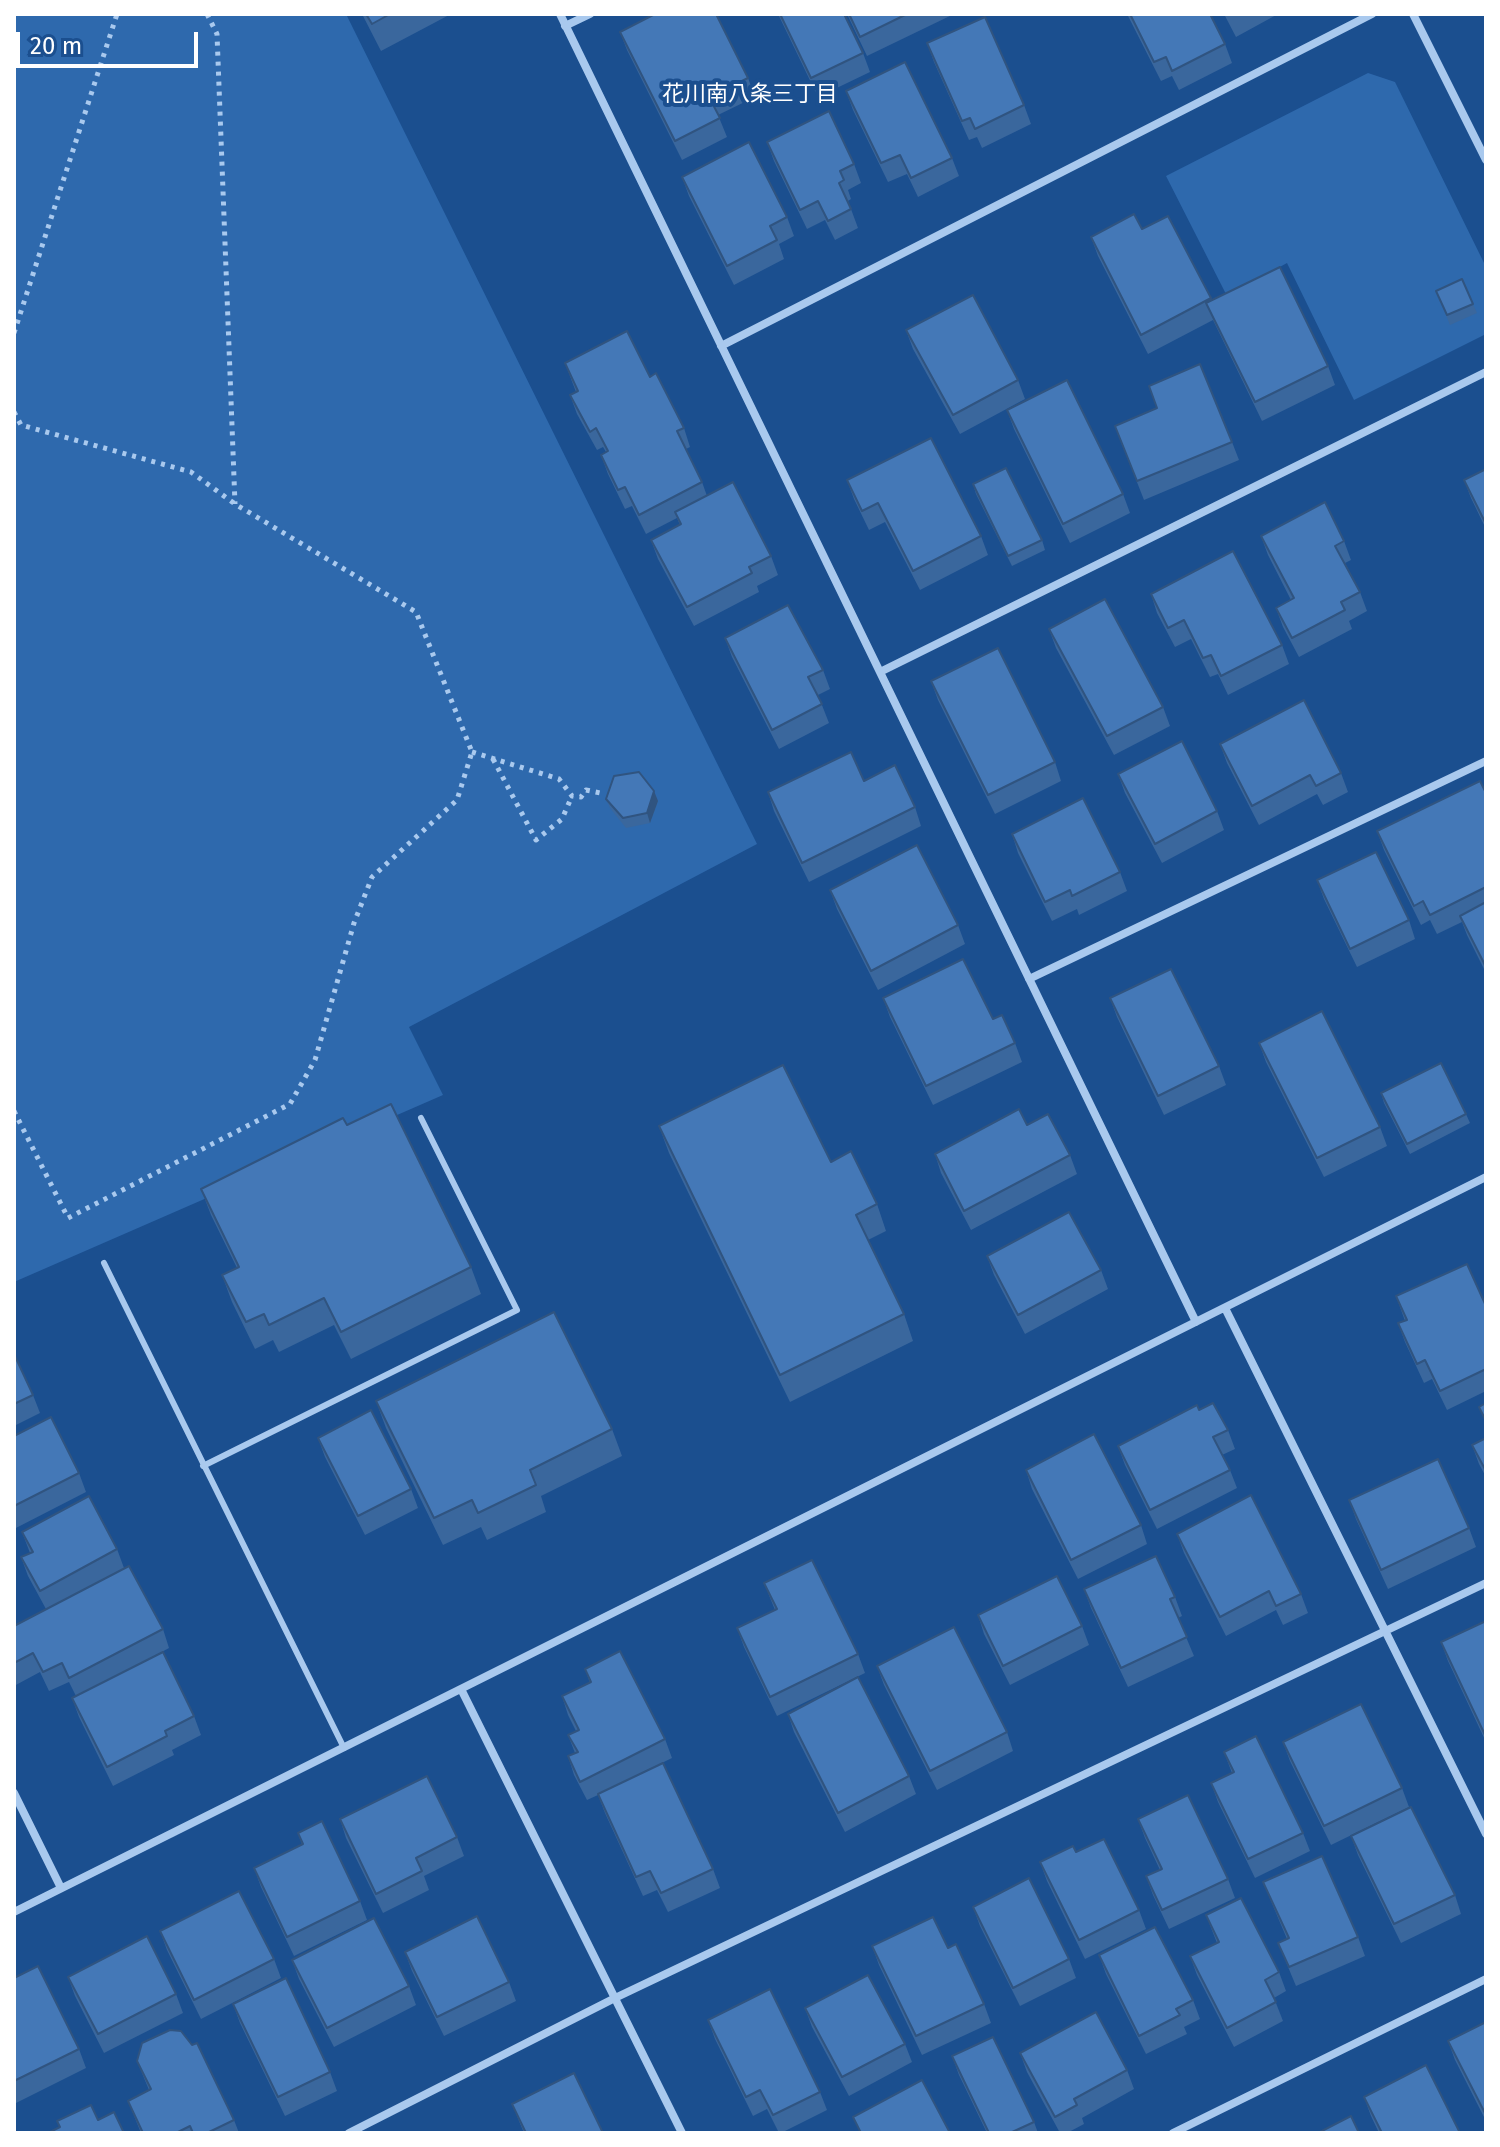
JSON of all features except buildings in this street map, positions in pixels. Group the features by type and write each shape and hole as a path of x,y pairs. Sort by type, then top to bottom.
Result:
{"street":[{"path":"560,14 1196,1322"},
{"path":"565,26 590,14"},
{"path":"721,346 1372,14"},
{"path":"1413,14 1486,160"},
{"path":"880,672 1486,372"},
{"path":"1029,979 1486,761"},
{"path":"14,1912 1486,1177"},
{"path":"1225,1308 1486,1834"},
{"path":"349,2133 615,1998 1387,1634 1486,1583"},
{"path":"461,1689 682,2133"},
{"path":"14,1793 61,1888"},
{"path":"1173,2133 1486,1979"}],"lane":[{"path":"203,1466 517,1310 421,1118"},
{"path":"104,1263 344,1748"}],"path":[{"path":"14,333 117,14"},
{"path":"207,14 217,34 235,504"},
{"path":"14,412 21,425 191,472 235,504 416,612 472,752 457,800 372,877 354,923 315,1060 290,1104 68,1218 14,1111"},
{"path":"472,752 559,779 572,796 581,797 586,790 605,794"},
{"path":"493,759 536,840 562,819 572,796"}],"shaded area":[{"path":"14,14 346,14 757,844 409,1027 443,1095 14,1282"},
{"path":"1368,73 1395,82 1486,267 1486,334 1354,400 1287,263 1227,296 1166,176"}],"district":[{"name":"花川南八条三丁目","path":"750,95"}]}
